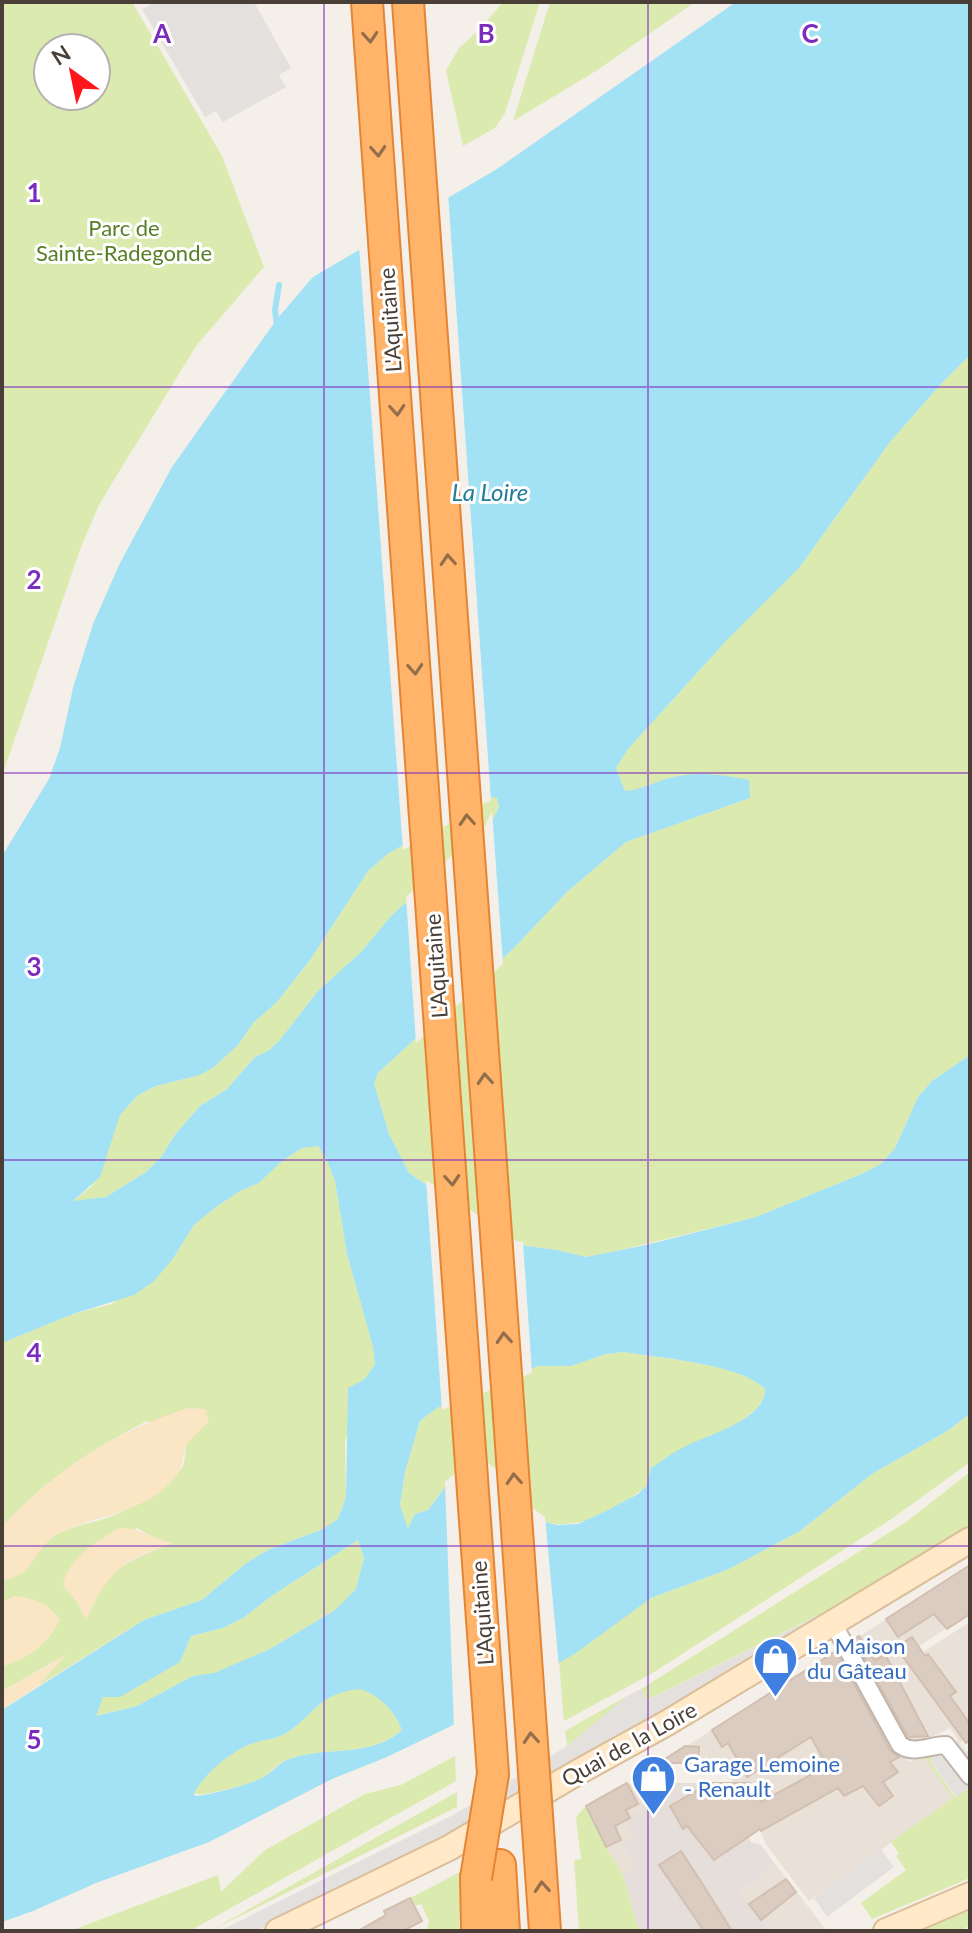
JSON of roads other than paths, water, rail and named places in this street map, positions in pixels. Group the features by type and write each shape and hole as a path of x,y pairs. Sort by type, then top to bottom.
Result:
{"highway":[{"name":"L'Aquitaine","path":"367,2 493,1774 488,1872 504,1931"},
{"name":"L'Aquitaine","path":"408,2 545,1931"},
{"path":"477,1931 488,1872"}],"main road":[{"name":"Quai de la Loire","path":"278,1931 449,1848 834,1625 970,1540"},
{"path":"886,1931 970,1895"}],"street":[{"path":"834,1625 900,1745 908,1750 946,1745 970,1776"}],"water":[{"name":"La Loire","path":"736,2 970,2 970,355 890,442 799,568 726,641 628,749 616,768 625,791 674,777 712,774 749,780 750,798 626,842 567,892 513,949 378,1073 374,1083 389,1134 409,1173 512,1244 586,1257 756,1217 864,1173 881,1164 895,1148 918,1097 932,1081 970,1055 970,1414 947,1431 872,1474 800,1531 729,1569 651,1598 576,1653 449,1727 332,1779 209,1842 96,1883 2,1922 2,1710 144,1620 202,1600 245,1564 268,1550 323,1529 338,1519 346,1497 348,1388 365,1379 375,1364 347,1254 335,1181 318,1146 302,1148 282,1161 259,1183 216,1207 194,1225 172,1260 153,1282 134,1295 73,1314 2,1343 2,856 49,779 93,624 120,563 172,467 277,319 313,277 497,169","holes":["488,796 497,798 499,807 488,829 392,915 361,952 318,991 279,1041 255,1057 227,1089 200,1106 146,1172 106,1197 73,1201 100,1177 120,1115 138,1095 156,1086 200,1075 238,1045 254,1022 277,1002 310,960 368,871 389,853","624,1352 719,1368 754,1380 765,1389 763,1400 747,1417 683,1447 651,1468 647,1485 638,1494 578,1524 545,1522 445,1487 428,1510 415,1514 408,1529 400,1505 405,1472 420,1421 437,1408 538,1366 571,1366 606,1354","358,1540 364,1558 356,1589 335,1610 270,1649 214,1673 193,1676 137,1706 96,1716 103,1697 120,1697 180,1662 191,1636 223,1628 243,1618","360,1689 374,1695 391,1710 402,1730 376,1745 301,1756 287,1760 256,1781 195,1796 206,1777 221,1762 248,1745 286,1733 325,1700"]}],"waterway":[{"path":"277,325 275,310 279,285"}],"place":[{"name":"La Maison du Gâteau","path":"776,1698"},
{"name":"Garage Lemoine - Renault","path":"653,1816"}],"park label":[{"name":"Parc de Sainte-Radegonde","path":"124,240"}]}
